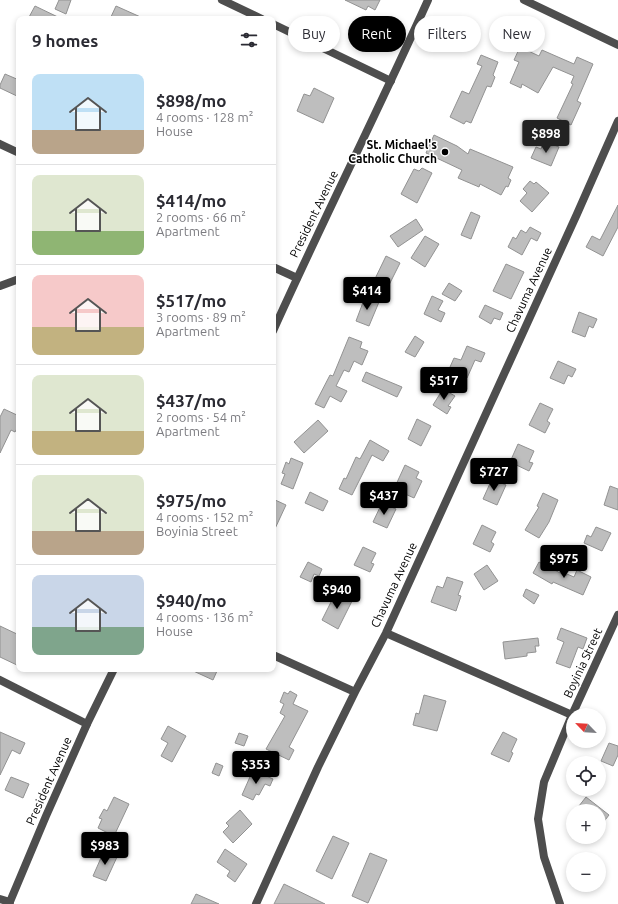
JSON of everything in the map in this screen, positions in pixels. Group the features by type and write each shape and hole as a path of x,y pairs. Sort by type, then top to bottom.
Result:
{"street":[{"path":"222,0 256,16"},
{"name":"President Avenue","path":"276,323 294,277 391,81 428,0"},
{"path":"524,0 618,45"},
{"path":"276,25 391,81"},
{"name":"Chavuma Avenue","path":"256,904 318,767 386,633 618,121"},
{"path":"0,143 16,151"},
{"path":"276,268 294,277"},
{"path":"0,286 16,280"},
{"name":"Boyinia Street","path":"575,708 618,615"},
{"path":"386,633 566,712"},
{"path":"276,656 355,692"},
{"name":"President Avenue","path":"10,903 46,816 87,724 113,672"},
{"path":"0,680 87,724"},
{"name":"Boyinia Street","path":"560,904 544,857 538,819 544,782 566,729"},
{"path":"0,899 10,903"}],"building":[{"path":"59,0 71,0 66,14 55,9"},
{"path":"345,0 380,0 375,10 368,6 366,10"},
{"path":"35,6 56,16 30,16"},
{"path":"116,6 138,16 111,16"},
{"path":"545,51 574,64 577,57 593,64 577,101 581,103 571,125 557,118 573,84 571,83 574,76 553,67 538,93 522,84 521,88 510,83 519,62 514,60 518,52 531,52 539,56 541,52"},
{"path":"481,55 498,62 493,75 495,77 491,87 487,86 471,123 466,121 464,124 450,117 462,91 469,94 482,66 477,64"},
{"path":"5,74 16,79 16,96 0,88"},
{"path":"314,88 334,98 323,123 297,111 304,94 310,96"},
{"path":"434,135 457,146 468,154 470,149 513,167 508,178 511,180 508,187 506,186 501,195 480,184 479,187 458,178 462,170 426,153"},
{"path":"544,141 559,147 551,166 531,158 536,147 541,149"},
{"path":"422,168 432,173 417,203 401,194 414,169 419,171"},
{"path":"530,181 534,184 536,182 549,193 532,212 520,201 527,193 523,189"},
{"path":"618,205 618,227 603,256 586,247 592,236 600,240"},
{"path":"471,212 480,216 471,239 461,235"},
{"path":"416,219 423,230 398,247 390,236"},
{"path":"530,227 541,233 537,241 531,238 522,255 508,247 513,237 516,239 521,230 526,233"},
{"path":"425,236 439,244 425,267 411,258"},
{"path":"386,256 400,263 387,289 373,283"},
{"path":"506,264 524,272 511,299 493,291"},
{"path":"449,283 462,291 455,301 442,294"},
{"path":"432,296 443,301 438,310 445,313 441,322 424,314"},
{"path":"365,297 379,302 369,326 356,321"},
{"path":"485,305 503,313 500,320 494,318 491,324 479,317"},
{"path":"579,312 597,319 593,328 589,326 585,337 572,332"},
{"path":"415,336 424,342 415,357 405,352"},
{"path":"349,337 362,342 360,348 368,351 362,365 354,361 349,372 344,370 336,386 347,391 341,402 330,396 324,408 315,404 330,375 333,376"},
{"path":"467,346 485,353 481,362 475,360 467,378 456,374 457,370 450,367 454,358 461,360"},
{"path":"558,361 576,369 572,377 568,375 564,384 550,378"},
{"path":"366,372 402,387 397,397 362,381"},
{"path":"443,389 455,396 448,406 451,407 447,414 433,405"},
{"path":"540,403 553,409 547,421 550,423 545,433 529,425"},
{"path":"4,409 16,415 16,430 15,432 11,430 0,453 0,417"},
{"path":"417,419 431,426 421,446 408,439"},
{"path":"318,420 328,431 304,453 294,442"},
{"path":"370,440 389,451 383,461 372,455 352,495 339,489 344,478 346,479 356,457 360,459"},
{"path":"518,444 534,451 529,462 533,463 529,471 510,462"},
{"path":"291,458 303,463 293,489 281,484 285,474 282,473 286,462 289,464"},
{"path":"405,465 419,472 416,478 422,481 414,498 394,489"},
{"path":"492,479 506,485 497,505 483,499"},
{"path":"610,486 618,489 618,510 604,505"},
{"path":"310,492 328,501 323,511 305,503"},
{"path":"543,493 558,500 549,522 539,538 525,530 539,507 537,506"},
{"path":"276,500 286,505 276,527"},
{"path":"382,503 396,509 387,528 373,522"},
{"path":"482,525 496,532 491,542 494,544 490,552 473,544"},
{"path":"596,527 611,533 602,551 584,543 587,535 591,537"},
{"path":"363,547 376,553 371,563 374,564 370,572 354,565"},
{"path":"308,562 322,569 319,576 314,574 311,582 300,577"},
{"path":"539,562 566,576 567,574 574,577 577,570 591,577 583,595 553,582 552,584 533,573"},
{"path":"487,565 498,581 484,590 474,574"},
{"path":"447,577 463,582 458,595 461,596 456,611 431,602 437,586 443,588"},
{"path":"526,589 539,595 534,604 523,596"},
{"path":"336,592 352,601 338,629 322,620"},
{"path":"0,626 16,634 16,665 0,657"},
{"path":"561,628 587,638 583,649 578,647 570,668 556,663 564,642 557,639"},
{"path":"538,638 539,646 535,646 536,652 527,653 527,656 505,659 503,642"},
{"path":"196,672 217,672 213,680"},
{"path":"290,691 297,695 293,704 308,711 289,747 294,750 289,760 266,749 285,716 280,713 284,704 280,702 284,692 288,694"},
{"path":"424,695 446,701 437,731 413,725 416,713 419,714"},
{"path":"168,726 186,736 172,762 161,756 168,743 161,739"},
{"path":"0,732 25,743 20,754 12,750 0,775"},
{"path":"503,732 517,739 511,752 513,753 509,762 491,754"},
{"path":"239,733 248,736 244,746 235,743"},
{"path":"609,743 618,746 618,755 613,766 606,763 606,756 603,756"},
{"path":"216,763 223,766 219,776 212,773"},
{"path":"253,770 273,779 270,786 265,784 259,795 256,794 253,800 242,795"},
{"path":"11,777 29,784 23,798 5,790"},
{"path":"114,797 129,804 114,836 98,828 102,819 99,818 104,809 107,811"},
{"path":"586,797 595,804 580,804"},
{"path":"240,810 252,824 233,843 223,832 229,826 226,823"},
{"path":"333,836 349,843 332,879 316,871"},
{"path":"225,849 247,864 235,882 227,876 230,871 217,862"},
{"path":"104,851 117,857 106,881 93,876"},
{"path":"370,853 387,860 368,903 352,896"},
{"path":"284,884 325,904 274,904"},
{"path":"196,894 219,904 191,904"}],"place":[{"name":"St. Michael's Catholic Church","path":"445,152"}]}
